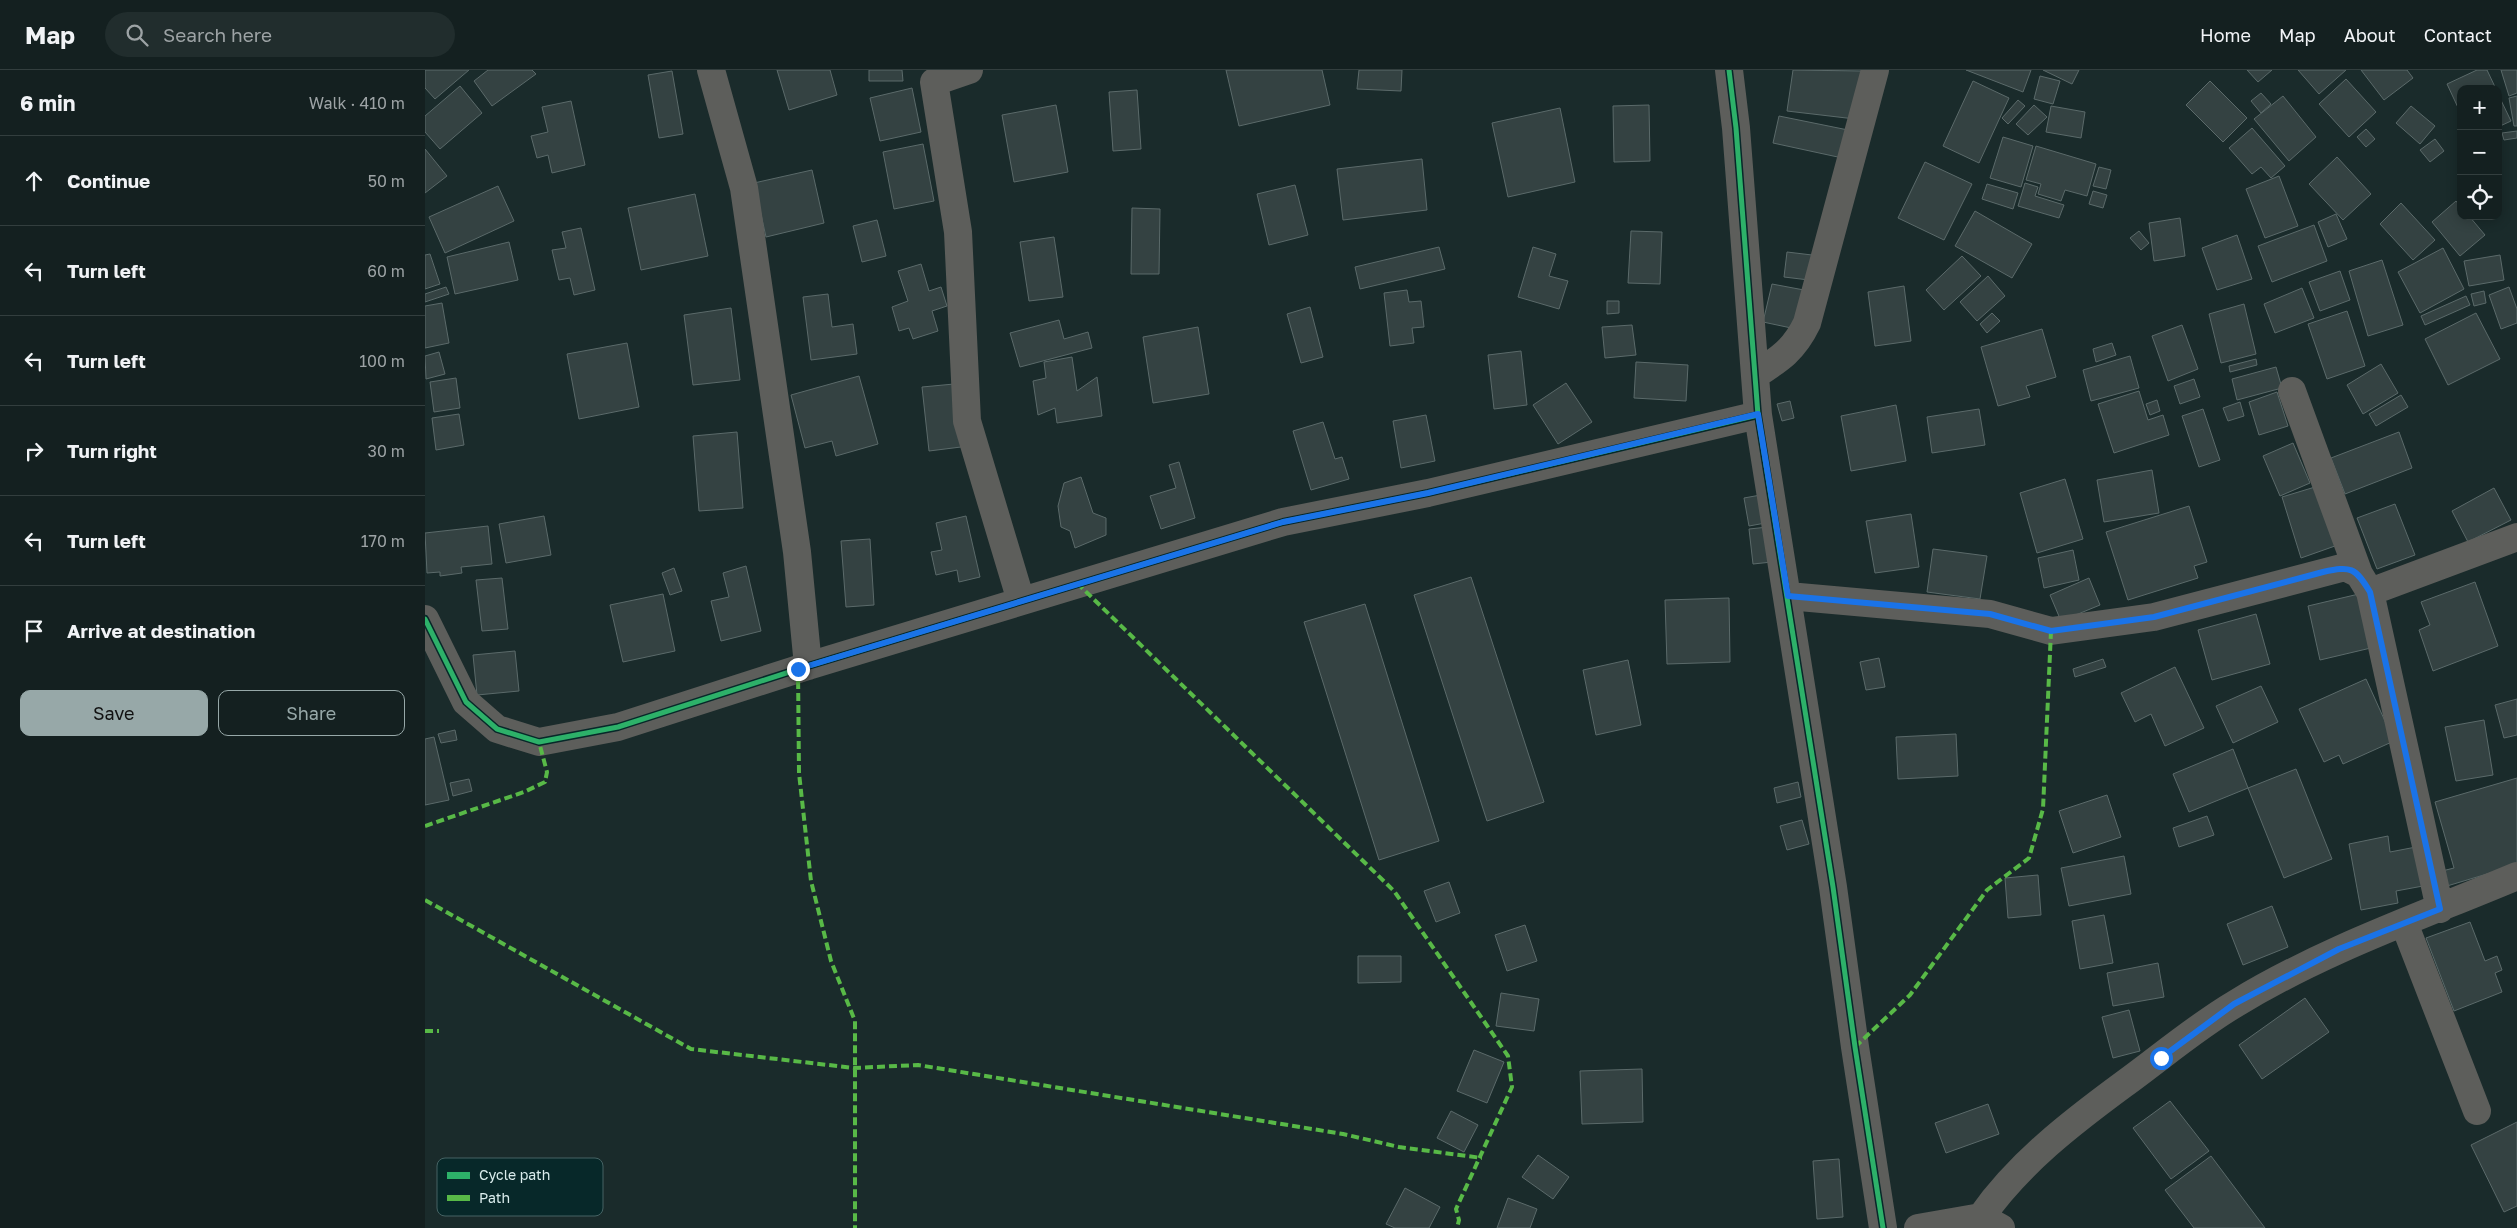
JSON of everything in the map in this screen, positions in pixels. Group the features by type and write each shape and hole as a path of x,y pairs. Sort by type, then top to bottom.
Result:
{"street":[{"path":"711,70 744,188 797,552 808,666"},
{"path":"969,70 934,82 958,232 967,421 1021,601"},
{"path":"1729,70 1736,128 1758,414 1788,596 1883,1228"},
{"path":"1755,374 1787,354 1800,337 1807,323 1875,70"},
{"path":"2291,391 2365,583 2440,909"},
{"path":"425,619 466,702 497,729 539,742 618,727 808,666 1283,522 1428,493 1758,414"},
{"path":"2365,583 2517,537"},
{"path":"1788,596 1990,614 2051,631 2154,617 2345,567 2365,583"},
{"path":"1918,1228 1991,1223 1999,1191 2028,1162 2087,1112 2234,1004 2339,949 2517,876"},
{"path":"2403,923 2477,1111"}],"building":[{"path":"425,70 469,70 435,99 425,88"},
{"path":"488,70 532,70 536,74 492,106 474,81"},
{"path":"777,70 830,70 837,95 789,110"},
{"path":"869,70 902,70 903,81 869,81"},
{"path":"1226,70 1322,70 1330,105 1239,126"},
{"path":"1359,70 1402,70 1401,91 1357,89"},
{"path":"1793,70 1862,71 1855,119 1787,111"},
{"path":"1966,70 2031,70 2023,92"},
{"path":"2043,70 2079,70 2072,84"},
{"path":"2247,70 2272,70 2258,82"},
{"path":"2298,70 2346,70 2319,94"},
{"path":"2361,70 2407,70 2413,78 2384,100"},
{"path":"2477,70 2487,70 2494,85 2457,85 2457,105 2447,84"},
{"path":"2501,70 2517,70 2517,93 2509,96"},
{"path":"672,71 683,134 659,138 648,75"},
{"path":"2040,76 2060,81 2053,104 2034,99"},
{"path":"2346,79 2376,112 2349,137 2319,104"},
{"path":"1973,81 2009,98 1979,163 1943,146"},
{"path":"2210,81 2247,118 2223,142 2186,105"},
{"path":"460,86 482,113 440,149 425,132 425,116"},
{"path":"912,88 921,132 880,141 870,98"},
{"path":"1137,90 1141,149 1113,151 1109,92"},
{"path":"2261,93 2271,104 2261,113 2251,101"},
{"path":"2283,96 2316,137 2289,161 2254,119"},
{"path":"2517,96 2517,126 2514,126 2509,98"},
{"path":"2018,100 2025,106 2008,124 2002,118"},
{"path":"571,101 585,165 552,173 548,155 537,158 531,136 548,132 542,107"},
{"path":"2502,102 2511,121 2502,125"},
{"path":"1056,105 1068,172 1014,182 1002,115"},
{"path":"1649,105 1650,161 1614,162 1613,106"},
{"path":"2034,105 2047,117 2028,135 2016,124"},
{"path":"2051,106 2085,112 2081,138 2046,132"},
{"path":"2411,106 2435,126 2420,144 2396,123"},
{"path":"1560,108 1575,182 1508,197 1492,123"},
{"path":"1779,116 1853,131 1847,159 1773,143"},
{"path":"2252,128 2285,166 2271,178 2261,167 2252,174 2229,148"},
{"path":"2366,129 2375,139 2366,147 2357,137"},
{"path":"2517,131 2517,138 2504,140 2502,133"},
{"path":"2003,137 2033,146 2021,187 1990,178"},
{"path":"2435,139 2444,151 2430,162 2420,150"},
{"path":"923,144 934,201 894,209 883,152"},
{"path":"2036,146 2096,164 2087,196 2065,190 2061,201 2038,194 2041,184 2026,180"},
{"path":"425,149 447,176 425,193"},
{"path":"2337,157 2371,194 2343,220 2309,184"},
{"path":"1422,159 1427,210 1343,220 1337,169"},
{"path":"1925,162 1972,184 1944,240 1898,218"},
{"path":"2099,167 2111,170 2106,189 2093,186"},
{"path":"812,170 824,223 766,237 754,183"},
{"path":"2279,176 2298,226 2265,238 2246,189"},
{"path":"2025,183 2038,187 2035,196 2064,205 2059,218 2018,206"},
{"path":"1987,184 2018,193 2013,209 1982,199"},
{"path":"1295,185 1308,235 1269,245 1257,194"},
{"path":"498,186 514,221 445,253 429,217"},
{"path":"2093,191 2107,195 2103,208 2089,204"},
{"path":"695,194 708,256 641,270 628,208"},
{"path":"2456,201 2457,220 2472,220 2485,235 2460,256 2432,222"},
{"path":"2401,203 2435,240 2413,260 2380,224"},
{"path":"1132,208 1160,209 1159,274 1131,274"},
{"path":"1975,211 2032,244 2012,278 1955,246"},
{"path":"2336,214 2347,239 2328,247 2318,222"},
{"path":"2180,218 2185,256 2154,261 2149,223"},
{"path":"877,220 886,256 862,262 853,226"},
{"path":"2314,225 2327,261 2272,282 2258,246"},
{"path":"581,228 595,290 574,295 570,278 559,280 552,250 566,248 562,232"},
{"path":"1631,231 1662,232 1660,284 1628,283"},
{"path":"2139,231 2149,243 2141,250 2130,238"},
{"path":"2237,235 2252,279 2217,290 2202,248"},
{"path":"1054,237 1063,297 1029,301 1020,242"},
{"path":"509,242 518,280 455,294 447,257"},
{"path":"1439,247 1445,269 1360,289 1355,267"},
{"path":"1533,247 1556,254 1549,276 1568,281 1559,309 1518,297"},
{"path":"2443,248 2464,289 2420,313 2398,272"},
{"path":"1787,252 1812,255 1809,280 1784,277"},
{"path":"430,254 440,284 425,289 425,255"},
{"path":"2500,255 2504,280 2469,286 2464,261"},
{"path":"1962,256 1981,276 1944,310 1926,290"},
{"path":"2382,260 2403,325 2368,336 2349,271"},
{"path":"921,264 929,291 941,287 947,306 932,311 938,331 913,339 909,328 899,331 892,307 908,301 898,271"},
{"path":"2340,271 2350,300 2320,311 2309,282"},
{"path":"1988,276 2005,296 1977,321 1960,302"},
{"path":"1772,284 1804,290 1796,329 1763,322"},
{"path":"1904,286 1911,341 1875,346 1868,292"},
{"path":"446,287 449,294 425,302 425,294"},
{"path":"2509,287 2517,309 2517,323 2501,329 2489,295"},
{"path":"2302,288 2314,318 2275,333 2264,304"},
{"path":"1407,290 1409,302 1421,301 1424,327 1412,328 1414,343 1390,346 1384,293"},
{"path":"2484,291 2486,303 2474,306 2471,294"},
{"path":"828,294 832,327 853,324 857,354 811,360 803,297"},
{"path":"2466,296 2470,305 2425,325 2421,316"},
{"path":"1607,301 1619,301 1619,313 1607,314"},
{"path":"442,303 449,343 425,348 425,306"},
{"path":"2244,304 2256,354 2221,363 2209,314"},
{"path":"1310,307 1323,357 1301,363 1287,314"},
{"path":"731,308 740,380 693,385 684,315"},
{"path":"2347,311 2365,366 2327,379 2308,324"},
{"path":"1992,313 2000,321 1987,333 1980,324"},
{"path":"2476,313 2500,359 2448,385 2425,339"},
{"path":"1059,320 1064,339 1088,332 1092,348 1020,367 1010,333"},
{"path":"1632,325 1636,355 1605,358 1602,327"},
{"path":"2182,325 2198,369 2168,381 2152,336"},
{"path":"1198,327 1209,394 1153,403 1143,337"},
{"path":"2042,329 2056,377 2026,386 2030,397 1998,406 1981,347"},
{"path":"627,343 639,407 579,419 567,354"},
{"path":"2112,343 2116,355 2096,362 2093,349"},
{"path":"1521,351 1527,405 1494,409 1488,355"},
{"path":"439,352 445,374 426,379 425,356"},
{"path":"2130,356 2139,388 2091,401 2083,370"},
{"path":"1072,357 1077,391 1097,377 1102,416 1057,423 1055,408 1038,415 1033,381 1046,378 1044,362"},
{"path":"2256,359 2257,365 2230,372 2229,366"},
{"path":"1636,362 1688,365 1686,401 1634,398"},
{"path":"2381,364 2398,393 2363,414 2347,385"},
{"path":"2276,367 2282,388 2237,400 2232,379"},
{"path":"859,376 878,444 836,456 832,441 805,448 791,395"},
{"path":"456,378 460,408 434,412 430,382"},
{"path":"2194,379 2200,397 2180,404 2174,386"},
{"path":"1566,383 1592,422 1558,444 1533,405"},
{"path":"954,384 961,447 929,451 922,387"},
{"path":"2139,391 2148,420 2163,415 2169,435 2114,453 2098,404"},
{"path":"2277,392 2288,426 2259,435 2249,402"},
{"path":"2401,395 2408,407 2376,426 2369,414"},
{"path":"2157,400 2160,411 2150,415 2146,404"},
{"path":"1790,401 1794,418 1782,421 1777,404"},
{"path":"2240,402 2244,416 2228,421 2223,408"},
{"path":"1896,405 1906,461 1851,471 1841,416"},
{"path":"1979,409 1985,445 1932,453 1927,417"},
{"path":"2203,409 2220,460 2199,467 2182,416"},
{"path":"459,414 464,445 436,450 432,418"},
{"path":"1426,415 1435,461 1401,468 1393,421"},
{"path":"1323,422 1335,459 1342,457 1349,479 1311,490 1293,431"},
{"path":"737,432 743,508 699,511 693,436"},
{"path":"2399,432 2412,468 2345,494 2331,458"},
{"path":"2293,443 2310,483 2280,496 2263,456"},
{"path":"1179,462 1195,518 1161,529 1150,496 1176,488 1169,465"},
{"path":"2152,470 2159,513 2104,522 2097,480"},
{"path":"1081,477 1093,513 1106,518 1106,535 1075,548 1070,531 1061,527 1058,506 1064,483"},
{"path":"2065,479 2083,539 2037,553 2020,493"},
{"path":"2315,487 2335,546 2301,558 2282,497"},
{"path":"2494,488 2511,520 2468,542 2452,511"},
{"path":"1766,494 1771,522 1749,526 1744,498"},
{"path":"2395,504 2415,555 2377,569 2357,518"},
{"path":"2189,506 2207,562 2194,566 2198,578 2128,600 2106,532"},
{"path":"1911,514 1919,567 1875,573 1866,521"},
{"path":"544,516 551,555 506,563 499,524"},
{"path":"966,516 980,577 959,582 957,570 936,575 931,552 942,550 936,523"},
{"path":"488,526 492,564 461,567 462,573 440,576 440,572 427,573 425,533"},
{"path":"1768,527 1772,562 1753,564 1749,529"},
{"path":"870,539 874,605 846,607 841,541"},
{"path":"1933,549 1987,556 1980,599 1927,592"},
{"path":"2073,550 2079,580 2044,588 2038,558"},
{"path":"746,566 761,631 721,641 711,601 729,597 723,573"},
{"path":"674,568 682,591 670,595 662,573"},
{"path":"1471,577 1544,802 1487,821 1414,595"},
{"path":"502,578 508,629 482,631 476,580"},
{"path":"2089,578 2100,605 2061,621 2050,595"},
{"path":"2475,582 2498,646 2433,671 2419,630 2430,625 2421,602"},
{"path":"2363,593 2375,647 2320,660 2308,606"},
{"path":"663,594 675,651 623,662 610,605"},
{"path":"1729,598 1730,662 1667,664 1665,600"},
{"path":"1365,604 1439,841 1379,860 1304,622"},
{"path":"2256,614 2270,664 2212,680 2198,630"},
{"path":"515,651 519,691 477,695 473,655"},
{"path":"1879,658 1885,687 1866,690 1860,662"},
{"path":"2103,659 2106,667 2075,677 2073,669"},
{"path":"1628,660 1641,725 1596,735 1583,670"},
{"path":"2175,667 2204,728 2165,746 2151,714 2135,722 2121,693"},
{"path":"2366,679 2394,741 2343,764 2339,755 2324,762 2299,709"},
{"path":"2261,686 2278,722 2233,743 2216,706"},
{"path":"2517,699 2517,735 2504,738 2495,705"},
{"path":"2484,720 2493,775 2456,781 2445,727"},
{"path":"455,730 457,740 441,743 438,734"},
{"path":"1956,734 1958,776 1898,779 1896,737"},
{"path":"434,737 449,800 425,805 425,739"},
{"path":"2233,749 2248,788 2189,812 2173,774"},
{"path":"2296,769 2332,859 2284,878 2248,788"},
{"path":"2517,778 2517,865 2447,886 2442,871 2454,868 2435,802"},
{"path":"469,779 472,791 453,796 450,783"},
{"path":"1798,782 1801,797 1777,803 1774,788"},
{"path":"2107,795 2121,837 2073,853 2059,811"},
{"path":"2207,816 2214,835 2179,847 2173,828"},
{"path":"1802,820 1809,844 1787,850 1780,826"},
{"path":"2388,836 2390,852 2416,847 2423,886 2396,891 2398,903 2361,910 2349,844"},
{"path":"2124,856 2131,894 2069,906 2061,868"},
{"path":"2038,875 2041,915 2008,918 2005,878"},
{"path":"1449,882 1460,913 1436,922 1424,891"},
{"path":"2272,906 2288,947 2243,965 2227,924"},
{"path":"2104,915 2113,963 2080,969 2072,921"},
{"path":"2470,922 2485,961 2497,956 2502,970 2495,973 2502,992 2454,1011 2426,938"},
{"path":"1525,925 1537,961 1507,971 1495,935"},
{"path":"1358,956 1401,956 1401,982 1358,983"},
{"path":"2158,963 2164,997 2113,1006 2107,973"},
{"path":"1501,993 1539,999 1534,1031 1496,1026"},
{"path":"2305,998 2329,1032 2262,1079 2239,1045"},
{"path":"2129,1010 2140,1051 2113,1058 2102,1017"},
{"path":"1474,1050 1504,1062 1487,1103 1457,1091"},
{"path":"1642,1069 1643,1122 1582,1124 1580,1071"},
{"path":"2170,1101 2209,1151 2171,1179 2133,1128"},
{"path":"1988,1104 1999,1134 1946,1153 1935,1123"},
{"path":"1451,1111 1478,1125 1464,1152 1437,1138"},
{"path":"2517,1122 2517,1206 2504,1212 2471,1145"},
{"path":"1538,1155 1569,1177 1553,1199 1522,1177"},
{"path":"2211,1156 2265,1228 2194,1228 2165,1190"},
{"path":"1839,1159 1843,1217 1817,1219 1813,1161"},
{"path":"1405,1188 1440,1207 1429,1228 1395,1228 1386,1224"},
{"path":"1508,1198 1537,1209 1530,1228 1497,1228"}],"marked path":[{"path":"1077,583 1394,891 1508,1056 1512,1087 1456,1209 1459,1220 1457,1228"},
{"path":"1855,1047 1910,995 1987,890 2029,858 2043,809 2051,631"},
{"path":"798,669 799,773 811,881 831,961 855,1021 855,1228"},
{"path":"425,826 524,792 545,782 547,772 539,742"},
{"path":"425,900 691,1049 854,1068 918,1065 1343,1134 1399,1147 1482,1158"},
{"path":"425,1031 439,1031"}],"cycle path":[{"path":"1729,70 1736,128 1758,415 1833,887 1883,1228"},
{"path":"425,619 466,702 497,729 539,742 618,727 808,666 1283,522 1428,493 1758,415"}],"route":[{"path":"798,669 1125,568 1283,522 1428,493 1758,414 1788,596 1990,614 2051,631 2154,617 2263,590 2323,572 2345,567 2353,570 2359,574 2370,592 2399,712 2413,788 2440,909 2339,949 2234,1004 2161,1058"}]}
